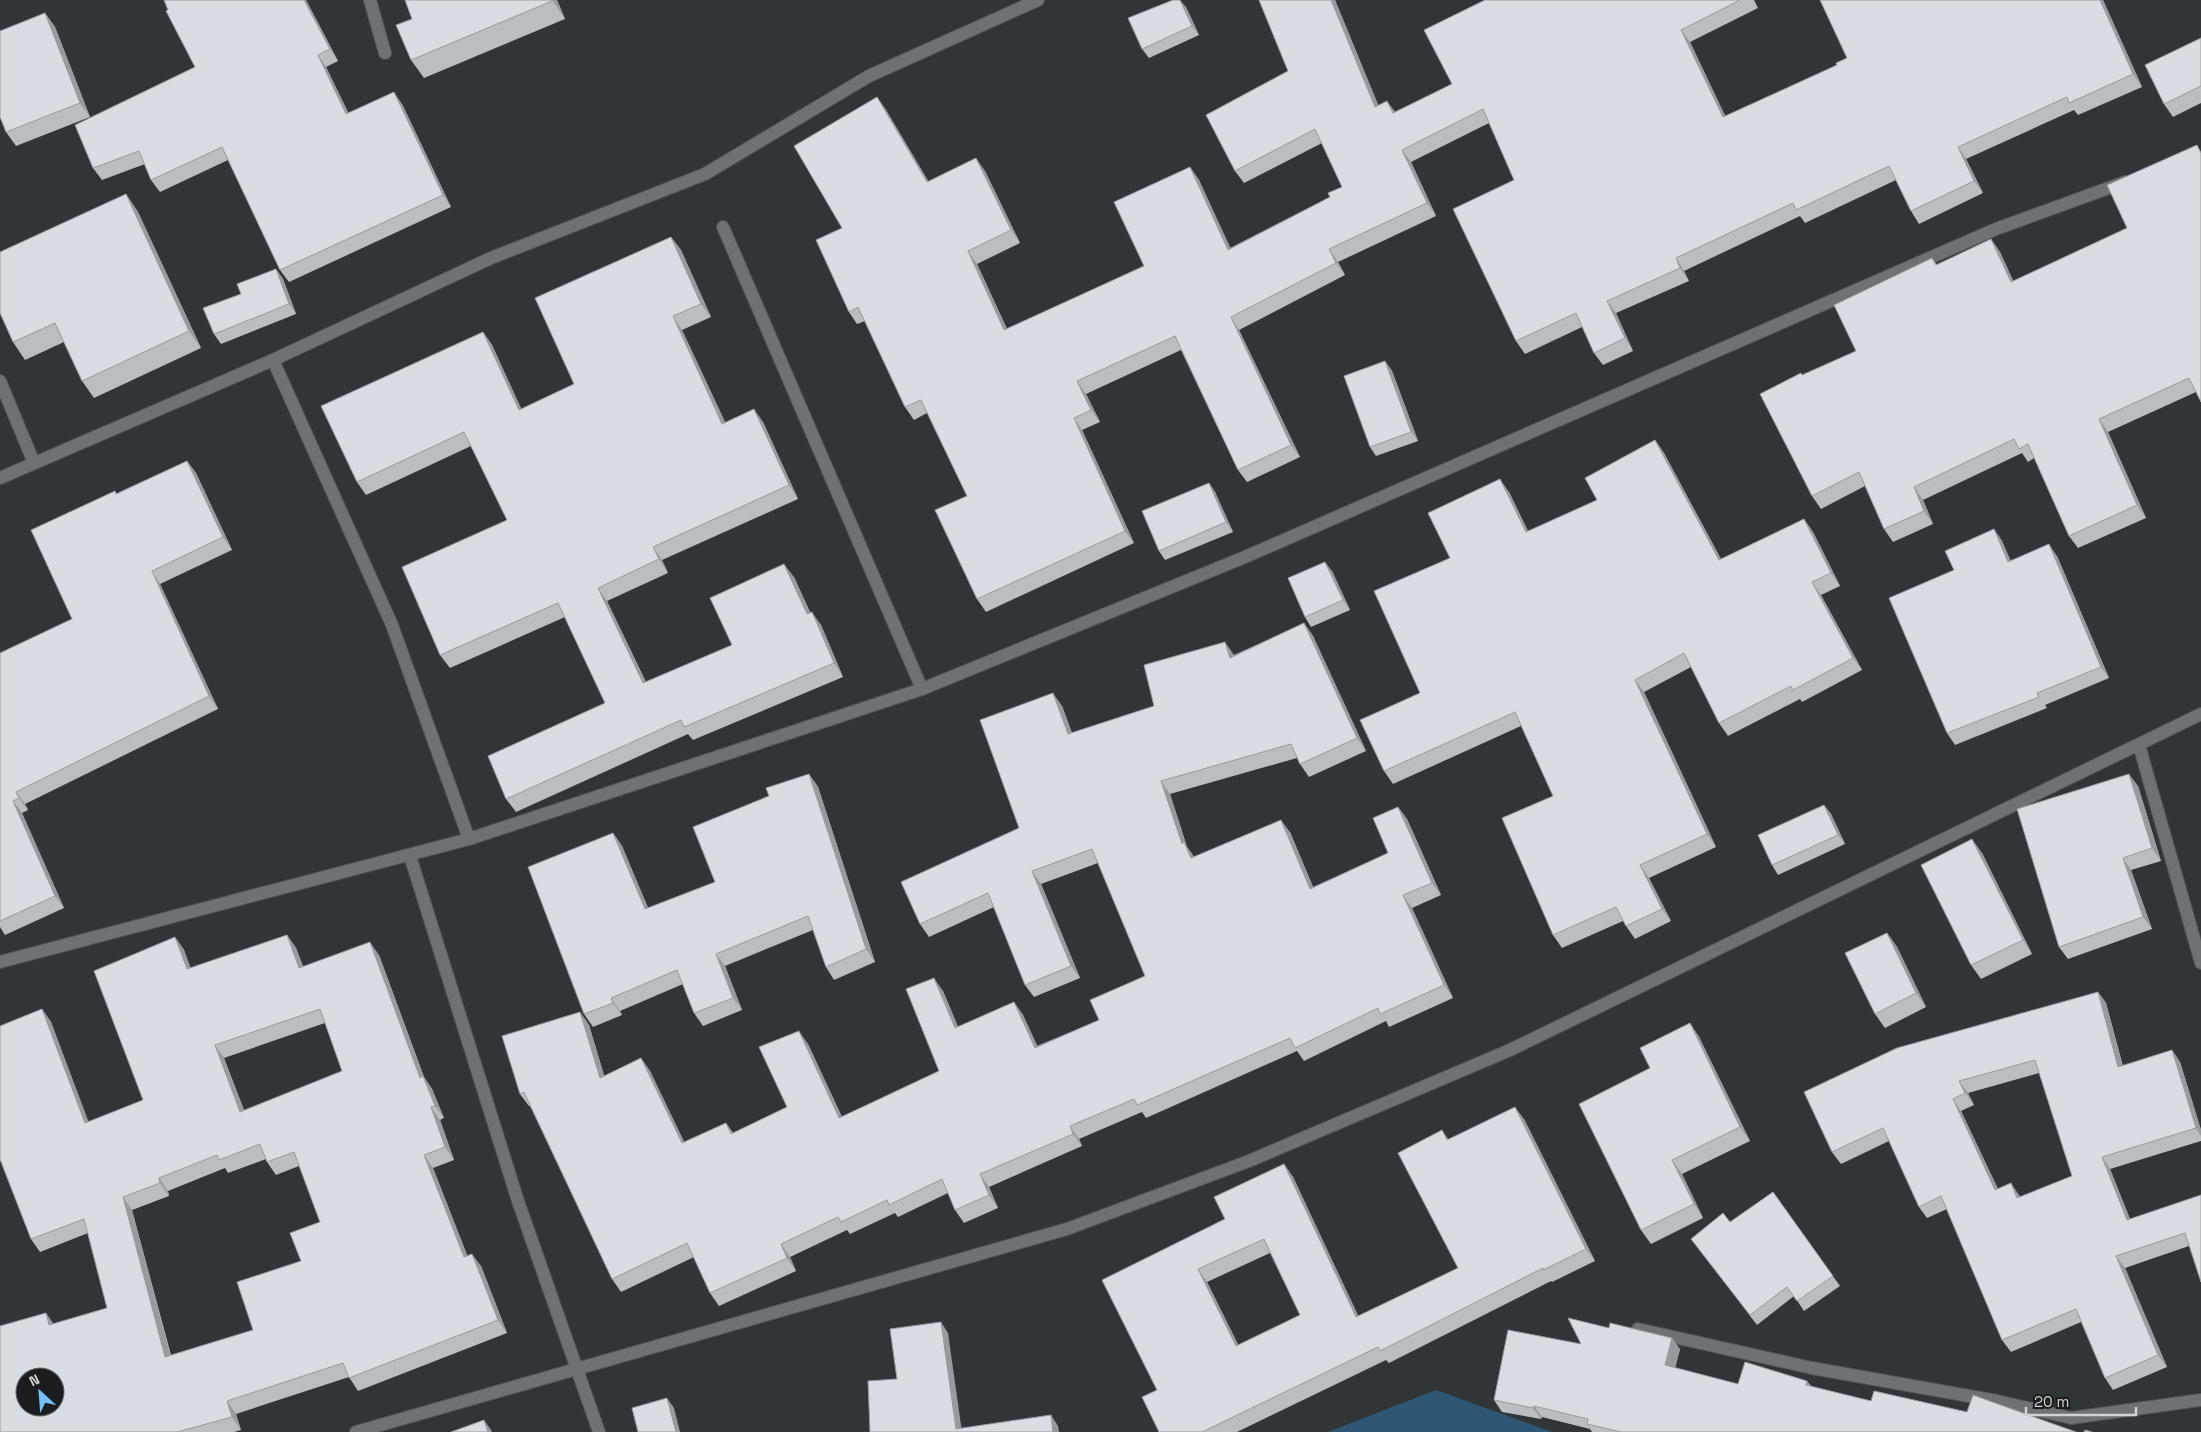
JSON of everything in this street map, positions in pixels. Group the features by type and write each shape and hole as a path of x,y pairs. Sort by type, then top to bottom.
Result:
{"street":[{"path":"370,0 385,53"},
{"path":"0,478 273,360 491,258 705,174 868,76 1038,0"},
{"path":"0,962 469,839 922,689 1245,558 1996,229 2133,179"},
{"path":"723,227 922,689"},
{"path":"273,360 392,624 469,839"},
{"path":"0,381 34,463"},
{"path":"356,1432 1067,1229 1249,1161 1510,1050 2201,714"},
{"path":"2139,745 2201,963"},
{"path":"410,856 518,1201 599,1432"},
{"path":"1638,1329 1812,1368 1997,1401 2071,1418 2201,1400"}],"shaded area":[{"path":"1436,1390 1552,1432 1328,1432"}],"building":[{"path":"164,0 304,0 330,49 318,55 346,114 394,92 443,195 280,270 222,147 151,180 139,151 93,168 75,125 195,67 166,11 168,10"},
{"path":"405,0 552,1 411,60 396,25 412,19"},
{"path":"1173,0 1180,0 1192,26 1142,49 1128,18"},
{"path":"1259,0 1331,0 1375,107 1387,101 1393,113 1452,84 1424,30 1485,0 1740,0 1681,30 1723,117 1837,65 1836,63 1847,58 1820,0 2100,0 2133,74 2069,103 2067,97 1958,147 1974,181 1911,211 1889,166 1796,210 1793,203 1676,258 1680,268 1607,301 1625,338 1594,353 1576,313 1516,341 1453,209 1514,180 1483,109 1402,150 1427,203 1329,249 1336,263 1231,317 1291,445 1238,470 1175,336 1077,381 1091,410 1074,418 1125,531 977,599 935,510 967,496 921,400 905,407 858,307 849,312 816,240 842,228 794,146 877,97 927,182 976,158 1011,230 968,251 1004,330 1144,266 1114,202 1190,167 1228,250 1330,197 1328,193 1342,187 1315,129 1235,171 1206,115 1288,71"},
{"path":"45,13 80,103 6,132 0,117 0,31"},
{"path":"2201,38 2201,86 2164,104 2145,65"},
{"path":"2197,145 2201,153 2201,402 2189,378 2099,419 2137,505 2069,536 2028,444 2019,449 2014,439 1914,487 1924,511 1884,529 1859,472 1812,496 1760,394 1801,373 1802,375 1856,351 1834,305 1932,258 1936,265 1991,239 2011,282 2127,228 2107,185"},
{"path":"126,194 189,331 82,381 55,323 13,342 0,313 0,252"},
{"path":"671,237 701,304 673,316 722,424 754,409 789,485 653,547 659,559 598,588 643,683 732,645 710,598 784,564 807,614 812,612 834,663 684,727 681,720 506,799 488,756 605,703 558,603 440,655 402,567 507,520 464,432 357,482 321,406 483,332 519,410 574,384 535,298"},
{"path":"276,269 289,304 214,334 203,308 241,294 237,284"},
{"path":"1385,361 1411,432 1370,447 1344,376"},
{"path":"1655,440 1719,560 1804,519 1831,573 1812,582 1853,658 1793,690 1791,686 1719,723 1684,653 1635,680 1707,834 1640,865 1662,909 1626,926 1616,907 1553,935 1502,818 1553,796 1515,712 1384,771 1360,720 1420,693 1374,591 1450,558 1428,513 1500,479 1526,532 1597,500 1585,478"},
{"path":"187,461 223,537 152,571 209,696 16,792 19,798 13,801 55,896 0,921 0,653 72,619 31,530 115,491 116,494"},
{"path":"1209,483 1226,522 1159,551 1142,511"},
{"path":"1994,529 2008,562 2049,544 2101,667 2037,693 2039,697 1947,733 1889,598 1954,570 1945,551"},
{"path":"1325,562 1343,600 1305,617 1288,578"},
{"path":"1304,623 1357,738 1300,764 1291,744 1161,781 1182,844 1184,842 1191,858 1281,820 1310,889 1388,853 1373,818 1398,807 1432,883 1403,895 1444,985 1380,1014 1378,1008 1295,1048 1290,1038 1137,1105 1134,1099 1070,1126 1073,1134 980,1174 989,1195 955,1210 942,1179 889,1205 887,1200 841,1222 838,1217 781,1244 787,1258 710,1293 687,1243 612,1279 524,1092 520,1094 502,1036 580,1012 600,1078 641,1058 682,1143 726,1123 731,1134 787,1107 759,1047 799,1031 839,1118 939,1071 906,989 934,978 955,1028 1014,1002 1035,1048 1099,1020 1090,1000 1145,976 1092,849 1032,871 1071,966 1025,985 988,893 920,924 901,882 1019,828 980,720 1053,693 1068,734 1154,706 1144,665 1225,642 1230,658"},
{"path":"809,774 866,949 826,967 808,916 716,954 733,998 694,1013 677,970 611,998 613,1003 584,1014 528,867 613,833 645,909 715,882 693,827 769,796 766,788"},
{"path":"2129,774 2152,848 2123,858 2143,917 2059,947 2017,809"},
{"path":"1824,805 1838,835 1772,865 1758,835"},
{"path":"1972,839 2023,940 1971,965 1921,865"},
{"path":"1887,933 1916,993 1875,1014 1845,953"},
{"path":"287,935 299,968 370,942 420,1078 423,1076 435,1106 431,1107 445,1147 424,1155 464,1257 472,1254 498,1320 349,1378 343,1363 227,1401 232,1417 177,1432 0,1432 0,1326 46,1313 49,1325 107,1308 84,1219 31,1239 0,1159 0,1026 42,1009 85,1123 143,1100 94,971 175,937 187,969","holes":["320,1009 342,1071 240,1112 215,1045","260,1144 267,1162 294,1152 320,1222 290,1233 301,1261 237,1282 253,1330 165,1357 123,1197 160,1183 159,1178 217,1155 219,1160"]},
{"path":"2098,992 2118,1067 2172,1050 2196,1128 2102,1157 2127,1220 2201,1195 2201,1282 2185,1233 2116,1256 2158,1355 2105,1378 2076,1309 2002,1340 1941,1196 1919,1207 1883,1128 1832,1152 1804,1092 1897,1048","holes":["2035,1060 2072,1176 2017,1198 2011,1183 1995,1190 1953,1099 1965,1093 1959,1081"]},
{"path":"1690,1023 1740,1127 1672,1160 1694,1204 1641,1230 1579,1104 1650,1068 1640,1048"},
{"path":"1515,1107 1586,1249 1543,1270 1543,1268 1380,1351 1378,1347 1202,1432 1159,1432 1142,1397 1157,1390 1102,1280 1225,1219 1214,1197 1284,1164 1356,1317 1458,1268 1398,1153 1442,1130 1447,1140","holes":["1264,1239 1300,1315 1236,1346 1198,1269"]},
{"path":"1773,1192 1833,1276 1797,1301 1787,1287 1750,1315 1691,1239 1723,1213 1730,1222"},
{"path":"1568,1318 1609,1328 1610,1323 1672,1338 1665,1365 1738,1384 1745,1362 1807,1381 1806,1385 1871,1401 1874,1391 1967,1412 1973,1395 2076,1432 1621,1432 1587,1424 1588,1419 1534,1406 1533,1408 1494,1400 1508,1330 1581,1344"},
{"path":"941,1322 956,1429 1051,1415 1053,1432 870,1432 868,1381 897,1379 890,1329"},
{"path":"667,1398 676,1432 638,1432 632,1408"},
{"path":"484,1420 488,1432 451,1432"}]}
